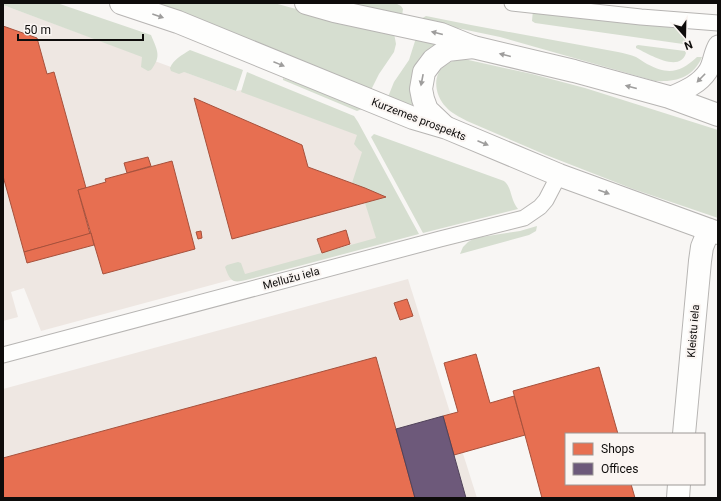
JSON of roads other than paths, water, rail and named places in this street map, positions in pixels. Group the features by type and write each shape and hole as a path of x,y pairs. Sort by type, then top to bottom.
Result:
{"main road":[{"name":"Kurzemes prospekts","path":"122,3 178,22 412,118 447,128 559,176 713,232"},
{"path":"306,3 334,11 441,34 473,47 574,71 669,97 718,115"},
{"path":"447,128 427,110 421,89 424,72 433,60 447,50 473,47"},
{"name":"Kleistu iela","path":"684,433 699,267 702,247 713,232"},
{"path":"678,498 680,485"}],"street":[{"path":"512,3 642,17 718,23"},
{"path":"669,97 684,91 697,83 708,71 714,52 718,45"},
{"name":"Mellužu iela","path":"3,355 524,218 540,208 559,176"}]}
